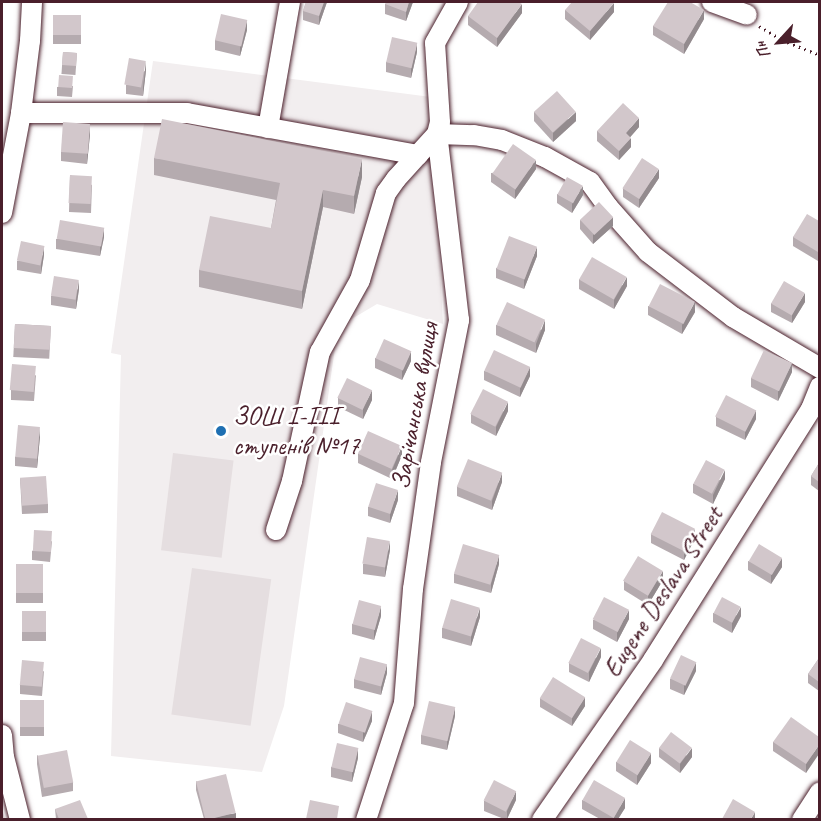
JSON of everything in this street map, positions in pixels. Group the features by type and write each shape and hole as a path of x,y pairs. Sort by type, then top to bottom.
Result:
{"street":[{"path":"2,213 21,113 30,42 32,2"},
{"path":"268,128 290,2"},
{"name":"Зарічанська вулиця","path":"366,819 404,703 413,590 431,462 459,320 437,134 440,122 435,43 458,2"},
{"path":"712,2 747,15"},
{"path":"21,113 188,113 418,155"},
{"path":"276,530 292,481 320,352 360,280 386,193 437,134 474,135 502,140 545,157 590,182 608,207 648,252 733,317 819,368"},
{"name":"Eugene Deslava Street","path":"542,819 654,660 811,409 819,387"},
{"path":"2,735 4,757 20,819"},
{"path":"802,819 819,792"}],"path":[{"path":"747,15 782,40 819,55"}],"shaded area":[{"name":"ЗОШ І-ІІІ ступенів №17","path":"153,61 431,97 443,324 377,304 350,320 336,341 284,706 262,772 111,756 121,355 111,353"},
{"path":"173,453 234,460 222,558 161,550"},
{"path":"192,568 271,579 251,726 171,715"}],"building":[{"path":"306,2 324,2 319,16 303,11"},
{"path":"386,2 409,2 406,12 385,4"},
{"path":"478,2 518,2 522,4 497,38 468,16"},
{"path":"572,2 614,3 590,31 565,10"},
{"path":"668,2 690,2 704,10 684,44 653,26"},
{"path":"221,14 247,20 241,46 215,40"},
{"path":"53,15 81,15 81,35 53,35"},
{"path":"392,37 417,43 411,68 386,62"},
{"path":"63,52 77,53 76,66 62,65"},
{"path":"129,58 146,61 141,88 124,85"},
{"path":"59,75 73,76 72,88 58,87"},
{"path":"557,91 576,112 553,133 534,112"},
{"path":"623,103 639,118 626,133 631,138 619,151 597,131"},
{"path":"162,119 362,159 354,196 323,190 302,291 199,270 210,216 271,228 280,183 154,158"},
{"path":"63,122 90,124 88,154 61,152"},
{"path":"513,144 536,160 515,190 492,173"},
{"path":"642,158 659,169 639,199 622,188"},
{"path":"70,175 92,176 91,204 69,203"},
{"path":"567,177 583,186 573,203 557,194"},
{"path":"599,202 613,217 594,235 580,220"},
{"path":"807,214 819,221 818,252 793,237"},
{"path":"60,220 104,228 101,247 57,239"},
{"path":"509,236 537,247 524,279 496,269"},
{"path":"21,241 44,246 40,266 17,261"},
{"path":"592,257 627,277 614,300 579,280"},
{"path":"54,276 79,280 76,300 51,296"},
{"path":"784,281 805,293 792,316 771,304"},
{"path":"660,284 695,302 683,324 649,306"},
{"path":"507,302 545,320 534,342 496,325"},
{"path":"15,324 51,326 50,350 14,348"},
{"path":"384,339 411,351 403,370 375,358"},
{"path":"494,350 530,367 521,388 484,371"},
{"path":"764,350 792,363 779,391 751,378"},
{"path":"12,364 36,366 34,392 10,390"},
{"path":"347,378 372,390 363,410 337,398"},
{"path":"483,389 508,402 495,427 470,414"},
{"path":"726,395 756,410 745,432 715,416"},
{"path":"18,425 40,427 37,459 15,457"},
{"path":"368,431 402,446 392,469 358,454"},
{"path":"468,459 502,473 491,501 457,487"},
{"path":"706,460 725,470 712,494 693,484"},
{"path":"819,463 819,482 811,476"},
{"path":"46,476 48,504 22,506 20,478"},
{"path":"376,483 398,490 390,514 368,507"},
{"path":"662,512 695,529 684,551 651,534"},
{"path":"34,530 52,531 51,552 33,551"},
{"path":"367,537 390,541 385,568 362,564"},
{"path":"463,544 499,555 490,585 454,574"},
{"path":"759,544 782,558 772,575 749,561"},
{"path":"638,556 663,571 648,596 623,581"},
{"path":"16,564 43,564 43,593 16,593"},
{"path":"604,597 629,610 618,632 593,619"},
{"path":"722,597 741,607 732,623 714,613"},
{"path":"451,599 480,608 471,636 442,628"},
{"path":"359,600 381,606 375,630 353,624"},
{"path":"22,611 46,611 46,632 22,632"},
{"path":"581,638 601,648 588,673 568,663"},
{"path":"681,655 696,662 685,686 670,679"},
{"path":"360,657 387,664 381,686 354,679"},
{"path":"819,658 819,682 808,674"},
{"path":"22,660 44,662 42,687 20,685"},
{"path":"553,677 585,697 572,718 540,698"},
{"path":"20,700 44,700 44,727 20,727"},
{"path":"429,701 455,707 447,741 421,735"},
{"path":"346,702 372,711 365,733 339,724"},
{"path":"791,717 819,737 819,745 806,764 773,742"},
{"path":"671,732 692,748 680,764 659,748"},
{"path":"630,740 651,753 637,775 616,762"},
{"path":"337,743 358,748 353,772 331,767"},
{"path":"67,750 73,782 44,788 38,756"},
{"path":"226,774 236,813 206,820 196,781"},
{"path":"494,780 516,791 506,812 484,800"},
{"path":"594,780 625,798 614,818 582,800"},
{"path":"733,799 755,812 751,819 722,819"},
{"path":"80,800 88,819 59,819 55,809"},
{"path":"310,800 339,806 337,819 306,819"}],"place":[{"name":"ЗОШ І-ІІІ ступенів №17","path":"221,431"}]}
